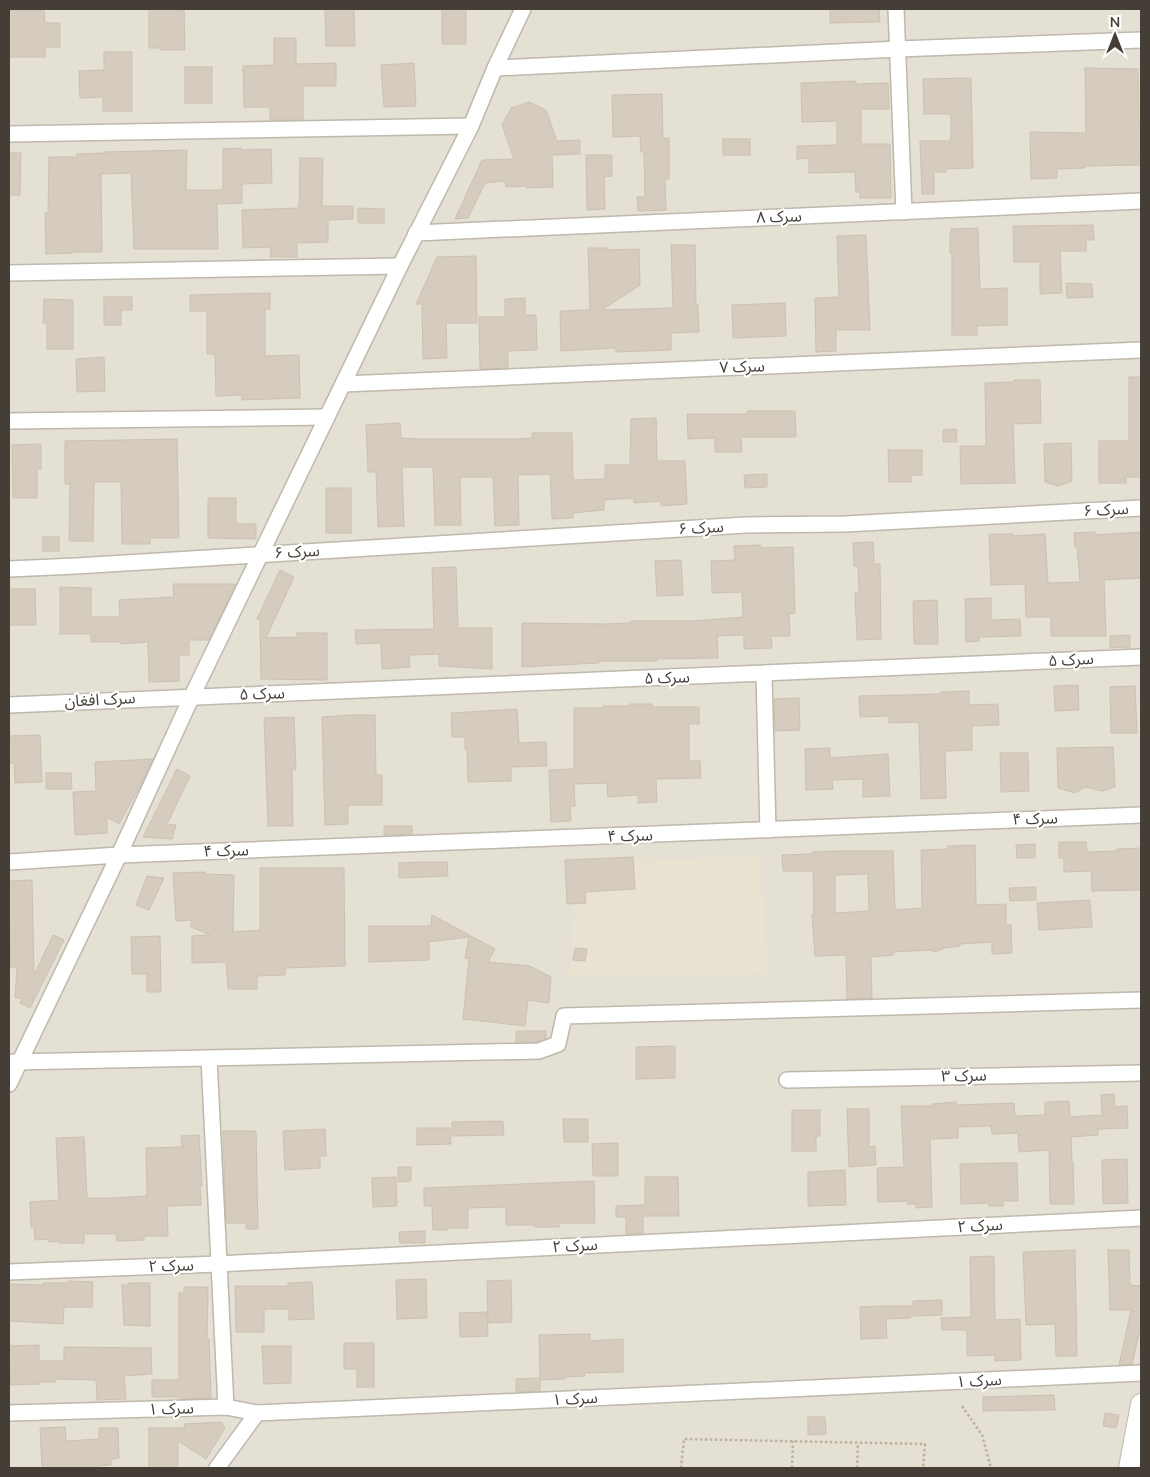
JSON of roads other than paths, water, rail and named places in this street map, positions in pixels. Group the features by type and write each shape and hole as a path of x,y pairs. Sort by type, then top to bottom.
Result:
{"street":[{"path":"9,1084 14,1062 119,855 192,696 416,232 471,126 495,68 523,9"},
{"path":"896,9 904,212"},
{"path":"495,68 898,49 1141,40"},
{"path":"9,134 471,126"},
{"name":"سرک ۸","path":"416,232 1141,201"},
{"path":"9,273 400,266"},
{"name":"سرک ۷","path":"343,384 1141,350"},
{"path":"9,421 328,417"},
{"name":"سرک ۶","path":"9,569 746,525 845,524 1141,508"},
{"name":"سرک ۵","path":"192,696 764,674 1141,657"},
{"path":"764,674 768,830"},
{"name":"سرک افغان","path":"9,705 192,696"},
{"name":"سرک ۴","path":"9,862 119,855 1141,815"},
{"path":"14,1062 539,1051 558,1044 564,1016 1141,1000"},
{"path":"210,1058 226,1407"},
{"name":"سرک ۳","path":"787,1080 1141,1073"},
{"name":"سرک ۲","path":"9,1272 218,1264 1141,1218"},
{"name":"سرک ۱","path":"9,1413 226,1407 257,1413 1141,1373"},
{"path":"1128,1468 1141,1404"},
{"path":"217,1468 257,1413"}]}
